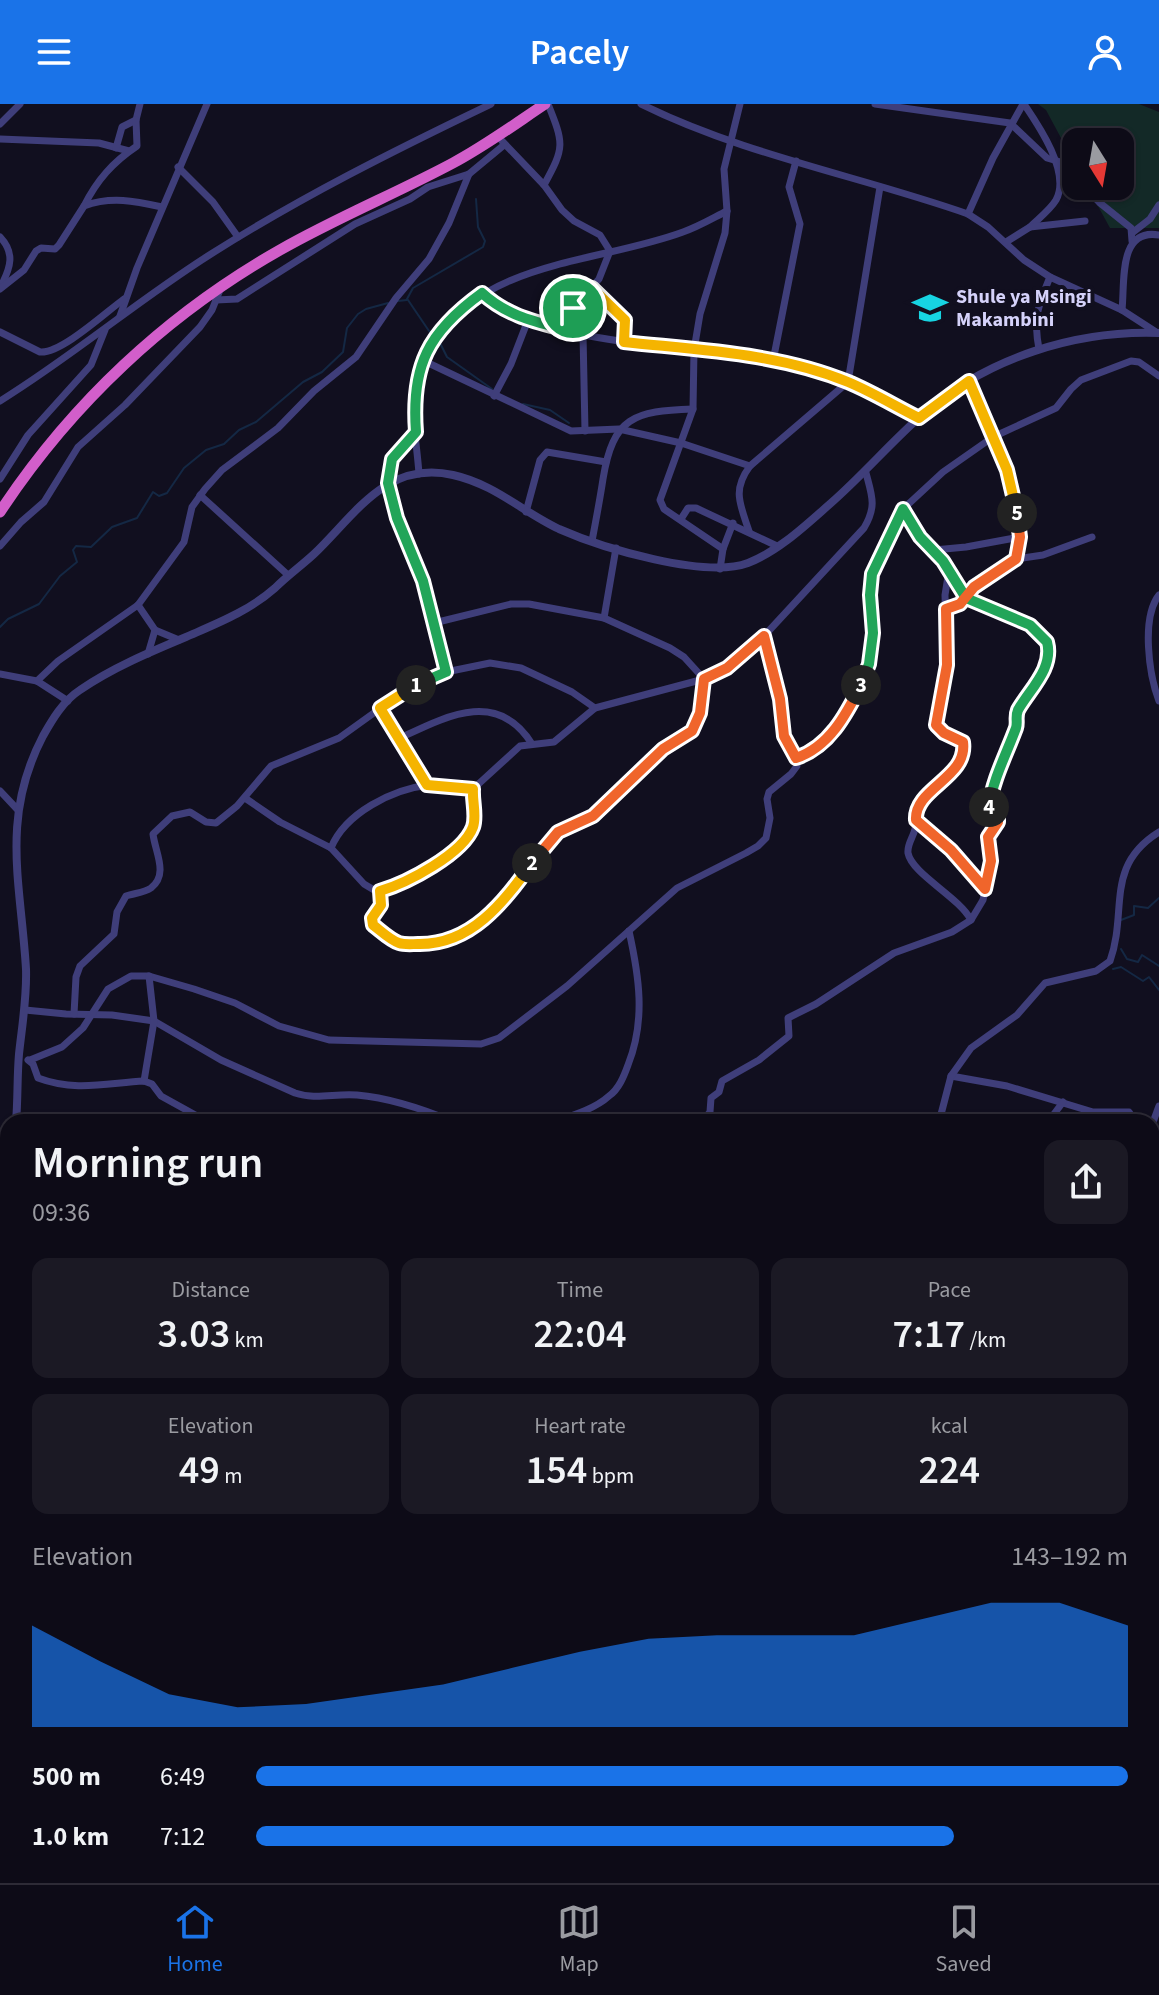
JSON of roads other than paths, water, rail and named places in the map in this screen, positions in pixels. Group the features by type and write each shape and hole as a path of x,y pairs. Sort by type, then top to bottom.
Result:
{"highway":[{"path":"0,512 37,459 83,405 174,320 281,249 501,140 546,104"}],"street":[{"path":"0,124 20,104"},
{"path":"0,288 24,270 36,251 41,248 55,249 59,245 101,177 137,146 136,120 140,104"},
{"path":"120,316 178,167 207,104"},
{"path":"0,401 45,373 120,316 238,237 342,178 491,104"},
{"path":"544,185 561,152 558,132 546,104"},
{"path":"641,104 731,140 968,214 1050,277 1122,310 1158,332"},
{"path":"723,549 664,509 660,500 693,409 694,350 700,314 725,233 724,169 740,104"},
{"path":"875,104 1010,123 1047,158 1062,162"},
{"path":"966,104 966,116"},
{"path":"968,214 1010,123 1023,104 1044,133 1061,178 1054,203 1030,227 1006,242"},
{"path":"116,148 122,127 136,120"},
{"path":"0,139 99,143 129,151"},
{"path":"37,681 58,661 138,605 184,542 192,507 200,495 222,470 278,428 314,391 356,357 396,298 420,272 435,249 469,174 501,140 544,185 562,210 574,221 600,235 610,251 604,270 573,308 563,329"},
{"path":"773,361 800,224 789,187 796,161"},
{"path":"178,167 213,202 238,237"},
{"path":"216,300 237,299 355,224 410,199 428,187 469,174"},
{"path":"749,531 738,491 740,480 750,466 848,382 880,187"},
{"path":"84,206 110,199 133,200 162,207"},
{"path":"1097,200 1128,225 1132,237"},
{"path":"1122,310 1132,237 1159,205"},
{"path":"419,474 416,378 422,360 447,323 482,293 540,270 683,232 727,211"},
{"path":"1030,227 1085,221"},
{"path":"1132,237 1159,235"},
{"path":"0,237 11,251 12,259 0,288"},
{"path":"1039,349 1036,312 1050,277"},
{"path":"0,546 44,502 78,447 125,405 200,327 212,310 221,288"},
{"path":"592,288 625,320 624,342"},
{"path":"482,293 497,307 528,320 583,334 773,361 848,382 919,418"},
{"path":"0,332 47,353 126,297"},
{"path":"494,396 511,364 528,320"},
{"path":"0,479 28,435 91,365 105,328"},
{"path":"17,1114 26,968 14,842 17,809 34,751 52,721 76,693 148,654 241,613 312,556 366,498 388,483 419,474 450,474 493,488 526,512 592,541 694,568 720,569 751,562 777,546 866,473 919,418 969,381 1008,360 1039,349 1109,334 1158,332"},
{"path":"583,334 585,431"},
{"path":"422,360 560,428 571,431 619,429 681,443 750,466"},
{"path":"796,758 824,742 846,714 863,682 873,633 872,574 903,509 943,472 993,437 1056,408 1081,380 1127,362 1139,362 1159,376"},
{"path":"969,381 1007,470 1020,537 1016,559"},
{"path":"592,541 610,444 619,429 629,421 653,412 693,409"},
{"path":"416,432 392,459 388,483 391,499 423,581 446,672"},
{"path":"526,512 540,460 547,452 606,462"},
{"path":"245,798 280,822 331,848 364,884 374,890 380,891 418,874 458,847 473,829 473,789 520,746 554,742 595,708 704,679 727,668 764,636 864,528 872,515 873,501 866,473"},
{"path":"200,495 288,575"},
{"path":"681,519 692,507 733,523 777,546"},
{"path":"708,1114 711,1098 719,1092 722,1081 785,1041 790,1033 788,1018 816,1004 894,953 952,932 971,920 979,909 991,861 988,837 998,822 998,817 988,808 992,790 1016,728 1016,713 1045,666 1049,649 1044,637 1030,625 966,598 903,509"},
{"path":"720,569 723,549 733,523"},
{"path":"934,550 1020,537"},
{"path":"946,609 960,604 974,587 1016,559 1043,555 1092,537"},
{"path":"604,618 616,548"},
{"path":"949,570 947,665 936,725 944,733 963,742 964,749 947,779 919,805 916,827 908,846 912,862 960,903 971,920"},
{"path":"1159,595 1149,623 1151,678 1159,701"},
{"path":"380,891 381,905 371,922 398,943 442,942 470,931 494,910 558,832 593,816 663,749 692,731 700,713 704,679 684,657 604,618 529,604 511,604 434,623"},
{"path":"138,605 155,630 179,640"},
{"path":"148,654 155,630"},
{"path":"19,1057 30,1060 62,1047 94,1014 108,989 131,976 149,976 235,1003 279,1026 329,1040 481,1044 499,1038 567,986 677,888 758,846 769,828 769,792 797,766 784,736 780,699 764,636"},
{"path":"74,1014 76,977 80,966 114,934 117,912 126,896 151,888 157,881 161,865 154,840 156,829 172,816 194,813 206,822 216,823 245,798 271,766 339,738 410,687 446,672 490,663 521,668 545,678 595,708"},
{"path":"0,674 37,681 68,701"},
{"path":"380,708 427,785"},
{"path":"398,739 441,719 485,711 503,715 521,725 532,744"},
{"path":"331,848 341,829 387,797 427,785 473,789"},
{"path":"0,791 17,809"},
{"path":"916,820 951,850 985,889"},
{"path":"941,1114 951,1076 971,1048 1017,1015 1045,983 1096,971 1110,961 1119,915 1122,877 1134,856 1150,837 1159,832"},
{"path":"571,1114 609,1097 624,1076 632,1057 638,1031 640,996 629,931"},
{"path":"144,1081 154,1021 149,976"},
{"path":"25,1010 154,1021 221,1060 305,1096 384,1098 431,1114"},
{"path":"30,1060 38,1078 61,1086 88,1088 144,1081 152,1084 161,1096 194,1114"},
{"path":"951,1076 1007,1086 1105,1114 1130,1114"},
{"path":"1054,1114 1063,1102"}],"waterway":[{"path":"407,299 413,288 483,247 485,241 478,227 476,199"},
{"path":"398,301 407,300"},
{"path":"408,300 429,331 436,335"},
{"path":"0,627 8,619 39,604 60,576 77,562 73,550 76,546 91,547 112,527 137,518 153,492 159,496 167,493 184,468 206,450 224,444 239,430 256,422 303,382 322,372 343,352 347,328 358,314 388,303"},
{"path":"439,341 447,357 492,389"},
{"path":"523,404 550,410 569,423"},
{"path":"1121,920 1134,915 1134,906 1148,908 1159,898"},
{"path":"1121,949 1127,959 1138,962 1142,955 1159,966"},
{"path":"1113,969 1121,967 1143,981 1149,977 1159,990"}],"place":[{"name":"Shule ya Msingi Makambini","path":"930,308"}]}
